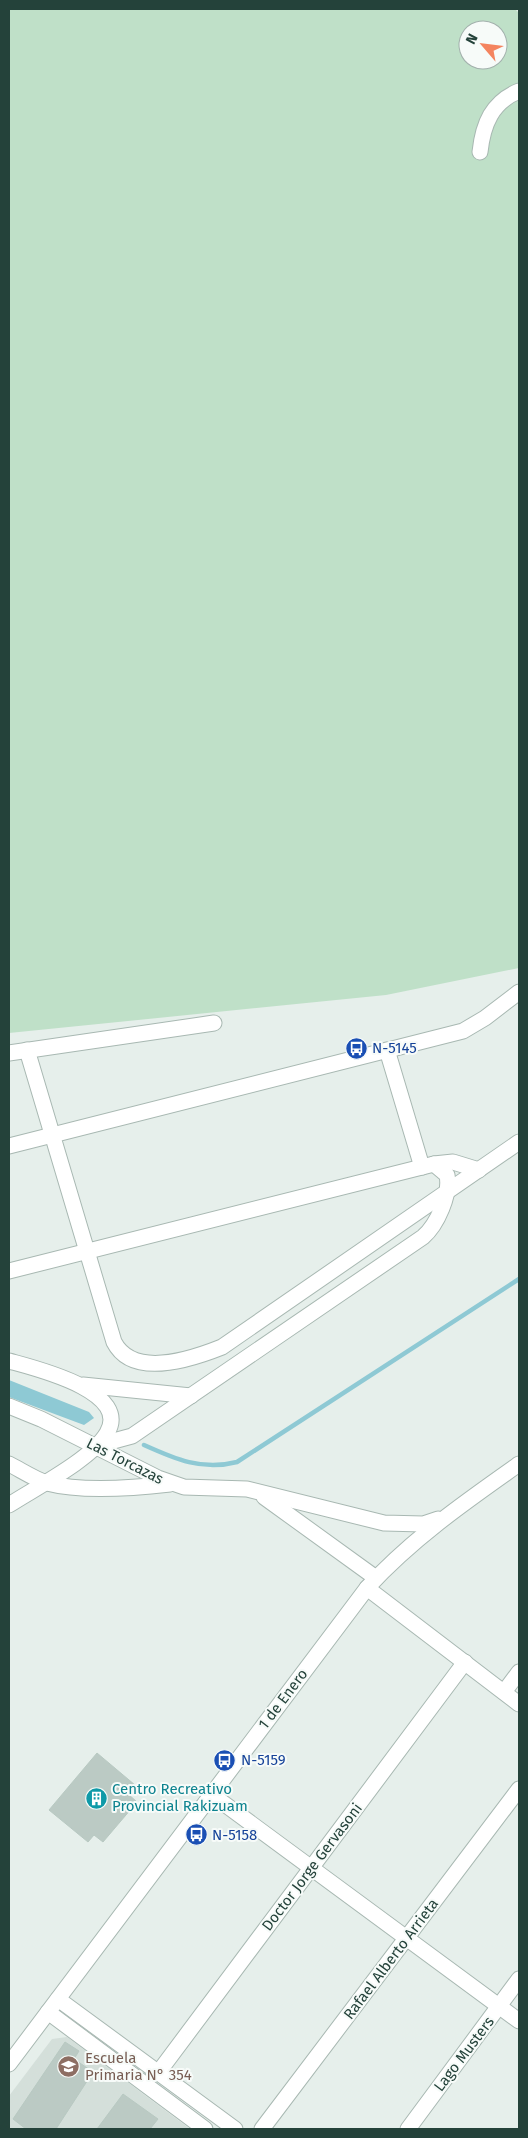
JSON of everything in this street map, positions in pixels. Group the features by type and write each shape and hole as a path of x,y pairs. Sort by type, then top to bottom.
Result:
{"street":[{"path":"480,152 482,129 492,111 509,95 519,90"},
{"path":"9,1146 463,1031 519,992"},
{"path":"9,1053 214,1022"},
{"path":"27,1050 118,1350 124,1355 142,1362 168,1362 186,1359 204,1354 237,1338 519,1142"},
{"path":"95,1446 132,1436 423,1237 432,1227 446,1192 447,1175 428,1165 387,1050"},
{"path":"9,1271 428,1165 453,1162 479,1170"},
{"path":"9,1361 57,1375 78,1385 98,1397 110,1413 111,1419 107,1433 95,1446 9,1505"},
{"path":"78,1385 191,1396"},
{"name":"Las Torcazas","path":"9,1406 171,1484 184,1487 247,1489 384,1523 423,1524 444,1517"},
{"path":"9,1464 45,1482 61,1486 137,1488 171,1484"},
{"name":"1 de Enero","path":"9,2064 372,1583 407,1548 444,1517 519,1464"},
{"name":"Las Torcazas","path":"247,1489 284,1510 465,1662 519,1704"},
{"name":"Doctor Jorge Gervasoni","path":"158,2073 465,1662"},
{"path":"504,1692 519,1672"},
{"name":"Rafael Alberto Arrieta","path":"262,2129 519,1789"},
{"path":"212,1794 519,2021"},
{"name":"Lago Musters","path":"408,2129 519,1979"},
{"path":"58,1999 235,2129"},
{"path":"48,2012 204,2129"}],"shaded area":[{"name":"Escuela Primaria N° 354","path":"67,2037 190,2129 9,2129 9,2096 52,2039"}],"green space":[{"path":"9,9 515,9 519,13 519,968 386,995 9,1033"}],"water":[{"path":"9,1380 89,1412 94,1418 84,1425 9,1397"}],"building":[{"name":"Centro Recreativo Provincial Rakizuam","path":"97,1753 135,1785 128,1794 137,1802 103,1842 94,1835 88,1842 49,1810"},
{"path":"65,2042 79,2051 74,2059 93,2072 56,2129 26,2129 13,2119"},
{"path":"123,2094 158,2119 150,2129 97,2129"}],"waterway":[{"path":"144,1445 189,1462 212,1465 237,1462 519,1279"}],"place":[{"name":"N-5145","path":"356,1048"},
{"name":"N-5159","path":"225,1760"},
{"name":"Centro Recreativo Provincial Rakizuam","path":"96,1798"},
{"name":"N-5158","path":"196,1835"},
{"name":"Escuela Primaria N° 354","path":"69,2067"}]}
